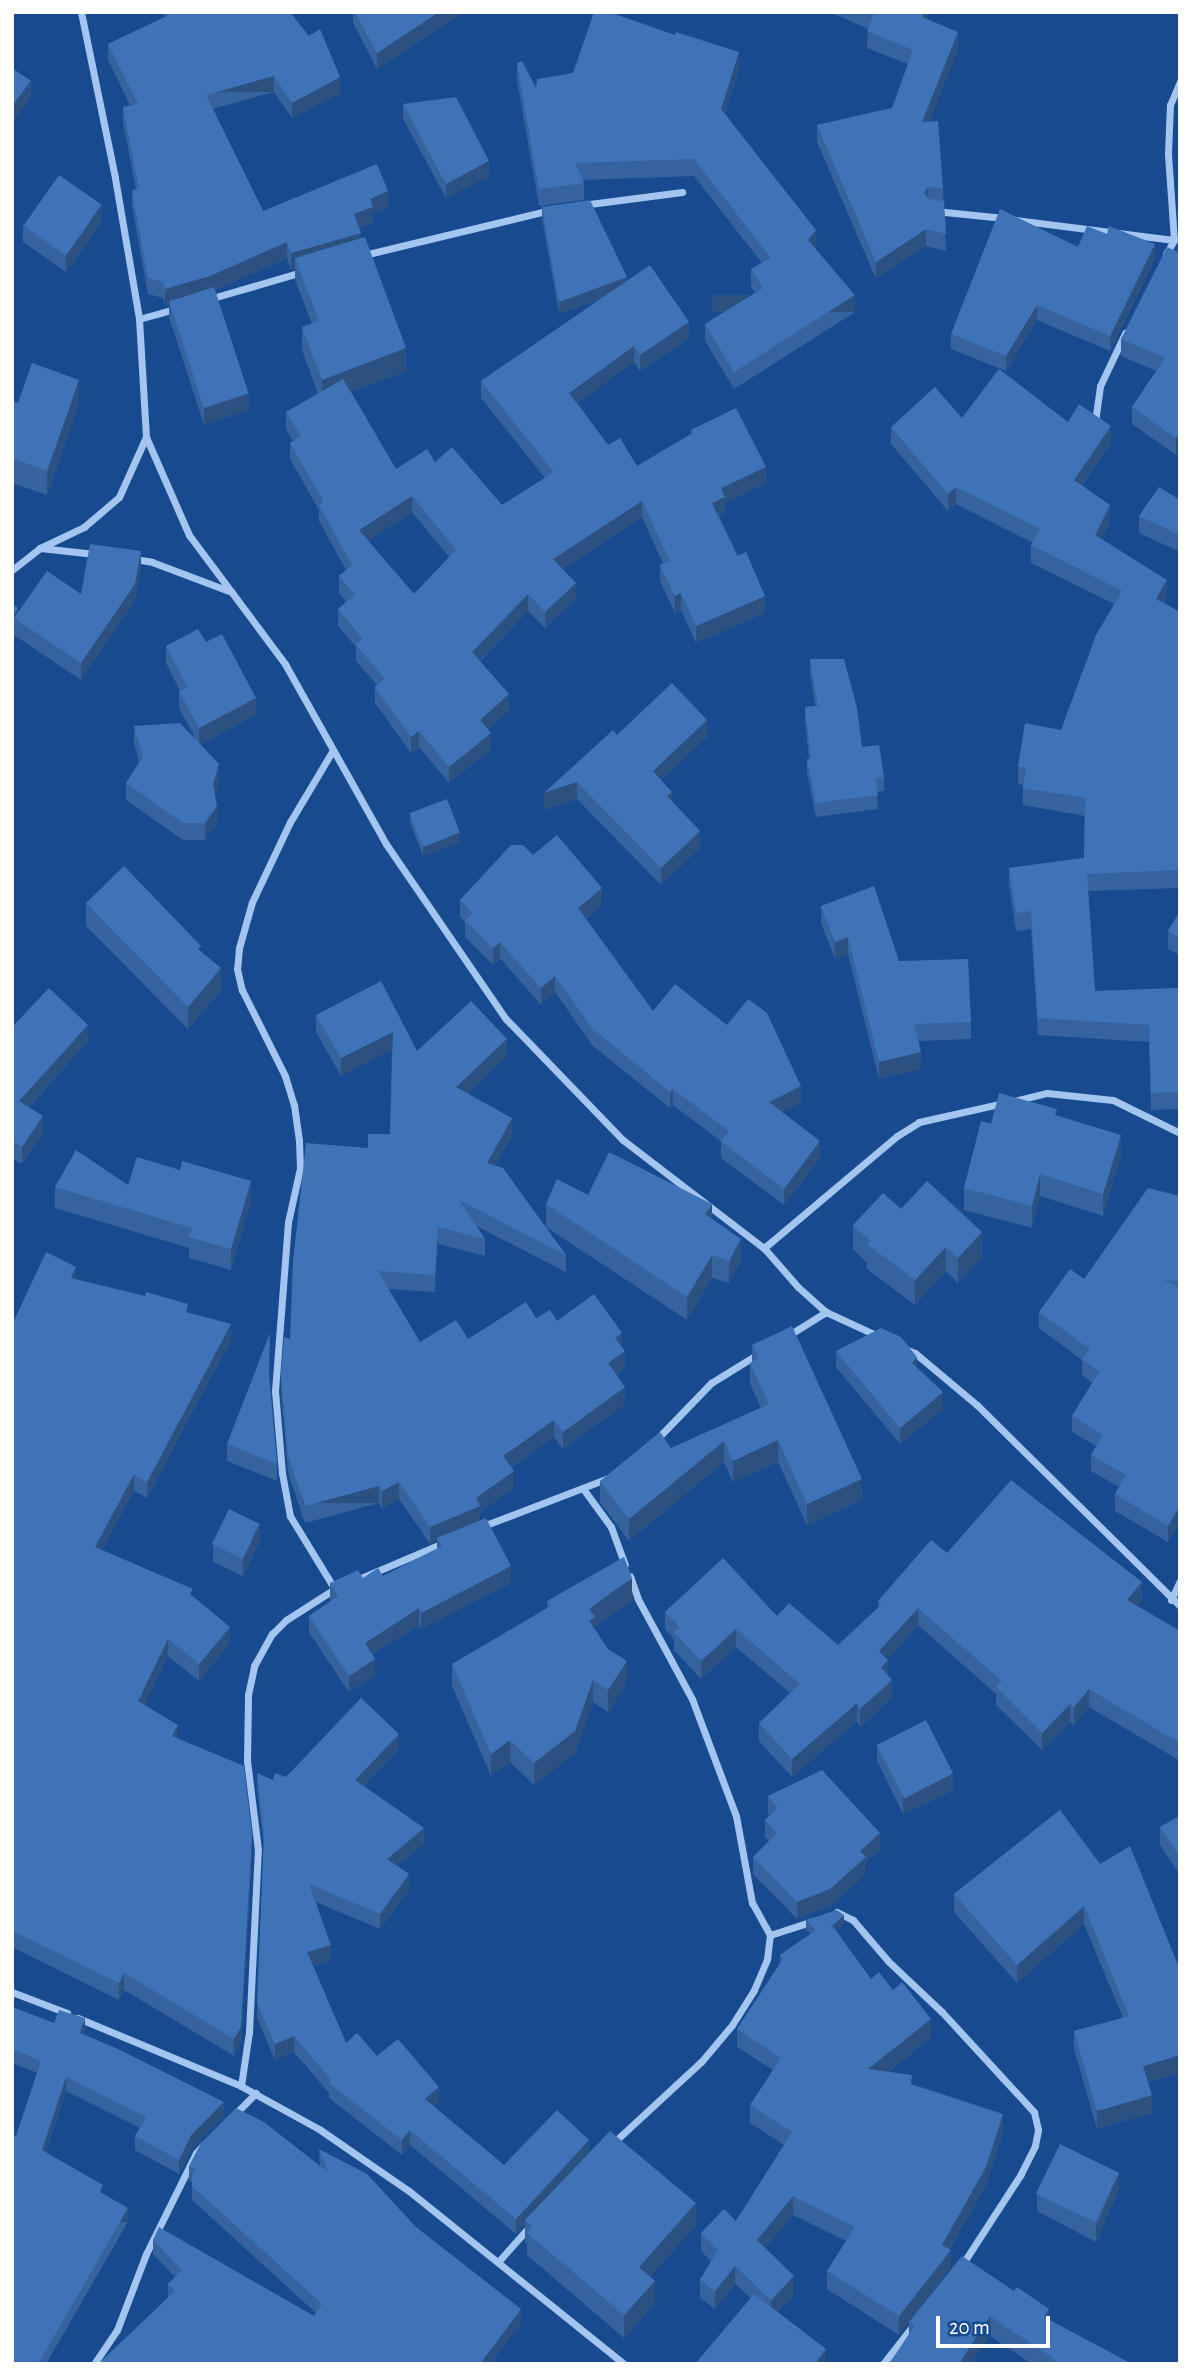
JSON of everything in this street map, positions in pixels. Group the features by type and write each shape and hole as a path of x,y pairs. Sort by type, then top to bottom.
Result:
{"street":[{"path":"81,12 115,178 139,319 146,437 190,534 285,664 386,844 506,1019 622,1140 764,1248 798,1287 826,1312 882,1338"},
{"path":"1162,260 1174,240 1168,154 1170,105 1180,81"},
{"path":"568,207 682,192"},
{"path":"353,258 406,242 555,209"},
{"path":"930,210 1174,240"},
{"path":"206,300 313,269"},
{"path":"139,319 192,304"},
{"path":"1095,422 1100,386 1131,321"},
{"path":"12,570 40,548 84,527 119,497 146,437"},
{"path":"40,548 105,555"},
{"path":"128,558 152,562 232,592"},
{"path":"333,750 290,822 252,902 239,948 237,969 242,990 285,1076 298,1128 300,1168 288,1222 275,1391 282,1473 290,1516 335,1589"},
{"path":"764,1248 897,1136 919,1122 1047,1093 1113,1100 1180,1133"},
{"path":"780,1340 826,1312"},
{"path":"893,1343 915,1353 977,1405 1180,1606"},
{"path":"647,1450 711,1383 768,1347"},
{"path":"476,1529 557,1496 584,1490 618,1474"},
{"path":"584,1490 611,1527 638,1599 692,1699 736,1816 751,1903 770,1935 767,1959 754,1990 732,2025 701,2062 648,2114 606,2149"},
{"path":"241,2085 249,2032 258,1850 247,1761 248,1695 254,1666 272,1633 286,1620 335,1589 452,1539"},
{"path":"1171,1600 1180,1581"},
{"path":"770,1935 837,1912 853,1920 888,1961 942,2012 1034,2112 1037,2138 1021,2174 957,2270"},
{"path":"12,1992 241,2085 319,2129 409,2191 624,2364"},
{"path":"230,2119 256,2093"},
{"path":"93,2364 117,2330 146,2255 196,2153 213,2136"},
{"path":"498,2262 541,2214"},
{"path":"883,2364 919,2316"}],"building":[{"path":"170,12 290,12 309,36 320,29 340,77 292,103 274,76 206,95 263,211 377,164 388,191 370,199 373,207 354,214 361,233 291,253 287,242 210,276 165,289 163,282 148,278 132,190 139,189 123,107 138,104 108,44 171,14"},
{"path":"355,12 439,12 377,53"},
{"path":"594,12 609,12 675,35 676,32 739,52 721,109 816,230 808,240 855,295 734,372 705,324 763,288 751,269 771,258 694,159 575,163 584,183 539,189 517,63 522,61 536,88 537,79 573,73"},
{"path":"869,12 924,12 922,17 958,32 922,122 938,121 943,188 928,187 924,193 929,199 944,201 946,234 926,229 876,262 817,125 892,108 913,50 867,31 874,14"},
{"path":"12,68 31,81 12,106"},
{"path":"456,97 489,161 446,184 403,104"},
{"path":"59,175 102,205 66,256 23,226"},
{"path":"590,200 627,277 559,302 542,207"},
{"path":"1000,209 1078,247 1087,226 1107,234 1109,226 1155,244 1110,336 1037,305 1006,356 951,334"},
{"path":"365,237 406,348 322,380 302,327 319,321 295,258"},
{"path":"1167,247 1178,252 1178,247 1180,248 1180,433 1176,438 1132,407 1165,358 1121,339"},
{"path":"650,265 689,322 640,355 634,346 569,393 608,445 620,438 637,466 693,433 691,430 736,408 766,467 721,488 725,497 712,503 737,556 746,552 765,596 696,626 681,593 675,596 660,565 670,561 642,501 553,559 576,583 545,612 528,594 472,652 509,694 480,720 491,733 449,767 419,731 411,737 375,687 385,679 356,645 363,639 338,609 355,595 339,576 352,565 319,505 324,502 290,443 301,436 286,412 343,379 396,469 427,449 435,462 452,447 502,505 554,472 481,381","holes":["412,496 456,550 414,594 359,530"]},
{"path":"214,287 249,394 204,408 169,302"},
{"path":"32,363 79,380 47,471 12,458 12,401 18,403"},
{"path":"999,369 1068,422 1079,404 1111,426 1074,480 1110,505 1095,535 1167,580 1156,599 1180,612 1180,870 1087,874 1095,991 1180,988 1180,1092 1151,1093 1149,1025 1038,1018 1031,911 1016,913 1009,868 1084,858 1085,798 1023,788 1026,768 1018,766 1025,723 1061,730 1096,635 1122,591 1031,545 1040,529 956,487 948,494 891,427 935,387 962,418"},
{"path":"1159,487 1180,500 1180,535 1139,516"},
{"path":"90,544 141,551 135,584 81,663 14,618 47,571 81,594"},
{"path":"12,604 18,608 12,616"},
{"path":"198,629 206,642 222,634 256,698 199,728 179,691 187,687 166,646"},
{"path":"810,659 844,659 857,708 862,747 879,745 884,777 875,778 878,795 816,803 807,759 811,759 805,707 818,706"},
{"path":"672,683 707,720 653,771 672,792 667,796 700,831 661,868 577,782 544,793 613,730 617,735"},
{"path":"180,723 219,764 213,784 217,806 205,823 183,823 126,783 143,757 134,726"},
{"path":"447,799 460,833 423,847 410,813"},
{"path":"557,835 602,888 578,908 653,1011 675,984 727,1025 748,999 767,1013 801,1086 769,1102 820,1141 784,1189 721,1141 729,1131 673,1089 670,1092 593,1029 555,976 541,988 500,942 493,948 465,920 473,913 460,900 511,845 523,845 533,855"},
{"path":"124,866 201,946 198,949 221,968 188,1007 86,903"},
{"path":"874,886 899,961 968,959 971,1022 914,1024 921,1052 879,1062 848,937 835,942 821,906"},
{"path":"1180,911 1180,938 1168,931"},
{"path":"381,981 417,1051 471,1001 507,1039 456,1087 512,1118 487,1163 503,1168 566,1255 459,1200 485,1239 438,1227 435,1275 378,1271 420,1342 456,1320 468,1339 526,1302 536,1318 550,1310 557,1321 594,1294 622,1333 615,1338 625,1351 608,1363 625,1387 563,1432 554,1420 503,1456 514,1471 476,1498 480,1506 430,1527 399,1482 382,1491 379,1486 305,1506 288,1455 281,1374 284,1337 290,1339 293,1261 306,1143 368,1148 368,1134 390,1134 393,1032 341,1058 316,1015"},
{"path":"49,988 88,1025 19,1101 43,1116 22,1147 12,1141 12,1027"},
{"path":"999,1093 1057,1109 1055,1115 1121,1135 1103,1194 1040,1174 1032,1206 964,1188 981,1121 991,1124"},
{"path":"76,1150 128,1185 137,1157 180,1170 182,1161 251,1181 231,1249 189,1237 192,1228 55,1187"},
{"path":"609,1152 712,1204 705,1214 741,1239 729,1261 712,1255 687,1297 546,1204 557,1179 588,1195"},
{"path":"927,1181 982,1232 958,1258 946,1247 915,1280 867,1244 870,1241 853,1225 883,1193 901,1209"},
{"path":"1148,1188 1180,1196 1180,1281 1164,1280 1180,1288 1180,1510 1178,1509 1168,1526 1115,1494 1126,1475 1091,1455 1103,1435 1072,1416 1099,1372 1082,1359 1090,1349 1039,1312 1070,1269 1084,1279"},
{"path":"46,1252 76,1267 71,1278 145,1296 146,1292 188,1304 186,1312 231,1324 147,1482 134,1474 95,1547 193,1589 190,1594 230,1627 199,1664 168,1639 138,1701 178,1725 172,1736 244,1766 252,1834 241,2027 234,2039 124,1973 119,1983 12,1931 12,1325"},
{"path":"792,1326 862,1479 807,1504 778,1440 733,1461 724,1441 629,1519 600,1481 660,1432 671,1448 769,1404 750,1363 759,1358 752,1345"},
{"path":"881,1328 901,1337 917,1357 912,1363 943,1392 900,1428 836,1351"},
{"path":"270,1333 269,1374 277,1464 227,1444"},
{"path":"1011,1480 1142,1582 1127,1600 1180,1631 1180,1743 1089,1689 1074,1707 1070,1704 1042,1733 996,1687 1002,1681 918,1608 879,1651 888,1661 881,1667 892,1680 860,1709 857,1703 792,1759 759,1723 800,1684 736,1629 701,1661 674,1632 680,1627 665,1612 723,1558 777,1616 789,1603 838,1645 882,1604 878,1601 931,1540 947,1553"},
{"path":"229,1509 260,1524 242,1559 212,1544"},
{"path":"486,1518 511,1566 421,1613 419,1608 365,1643 375,1659 349,1676 309,1616 338,1596 330,1583 358,1570 363,1578 378,1568 383,1576 442,1546 437,1538"},
{"path":"624,1557 632,1578 589,1609 595,1617 589,1621 608,1649 627,1661 608,1690 593,1680 575,1731 534,1763 510,1740 491,1754 452,1664 551,1606 547,1601"},
{"path":"361,1698 399,1734 355,1780 424,1828 387,1859 409,1874 380,1914 309,1884 331,1945 307,1952 346,2043 357,2033 377,2056 398,2039 439,2087 425,2099 504,2165 557,2110 589,2140 516,2219 410,2130 402,2140 329,2083 331,2080 294,2036 275,2044 257,2003 264,1834 257,1773 273,1780 275,1773 286,1777"},
{"path":"926,1720 953,1773 904,1798 877,1745"},
{"path":"822,1770 880,1833 860,1851 866,1857 830,1889 797,1902 753,1857 777,1833 765,1820 778,1808 768,1796"},
{"path":"1060,1810 1100,1864 1130,1846 1180,1970 1180,2055 1143,2066 1152,2095 1097,2111 1074,2031 1129,2016 1084,1906 1017,1965 954,1894"},
{"path":"1180,1816 1180,1857 1160,1827"},
{"path":"837,1910 844,1915 833,1925 829,1921 816,1930 806,1920"},
{"path":"829,1921 871,1979 879,1972 893,1990 902,1982 931,2019 868,2069 912,2075 911,2084 1003,2114 986,2167 942,2245 951,2250 899,2316 827,2271 855,2227 793,2196 757,2240 794,2276 771,2300 735,2266 715,2291 700,2280 718,2250 701,2233 724,2209 736,2221 792,2132 750,2105 781,2058 737,2029 783,1959 780,1955"},
{"path":"12,2007 54,2023 59,2010 85,2018 80,2033 224,2102 191,2135 179,2160 135,2136 146,2117 66,2077 42,2150 103,2185 100,2192 128,2208 38,2364 12,2364 12,2134 16,2136 40,2064 39,2060 12,2049"},
{"path":"236,2108 264,2122 329,2173 319,2149 367,2174 416,2227 521,2309 480,2364 98,2364 175,2291 168,2284 182,2270 153,2240 159,2227 314,2316 322,2304 192,2186 192,2174 196,2170 189,2166 201,2143"},
{"path":"610,2131 696,2203 639,2267 655,2281 624,2315 527,2233 532,2226 525,2220"},
{"path":"1060,2144 1119,2173 1095,2222 1036,2193"},
{"path":"962,2256 1014,2291 1017,2287 1049,2309 1044,2317 1132,2364 1054,2364 1056,2360 990,2316 959,2364 889,2364 915,2325 909,2322"},
{"path":"754,2294 826,2349 815,2364 695,2364"}]}
